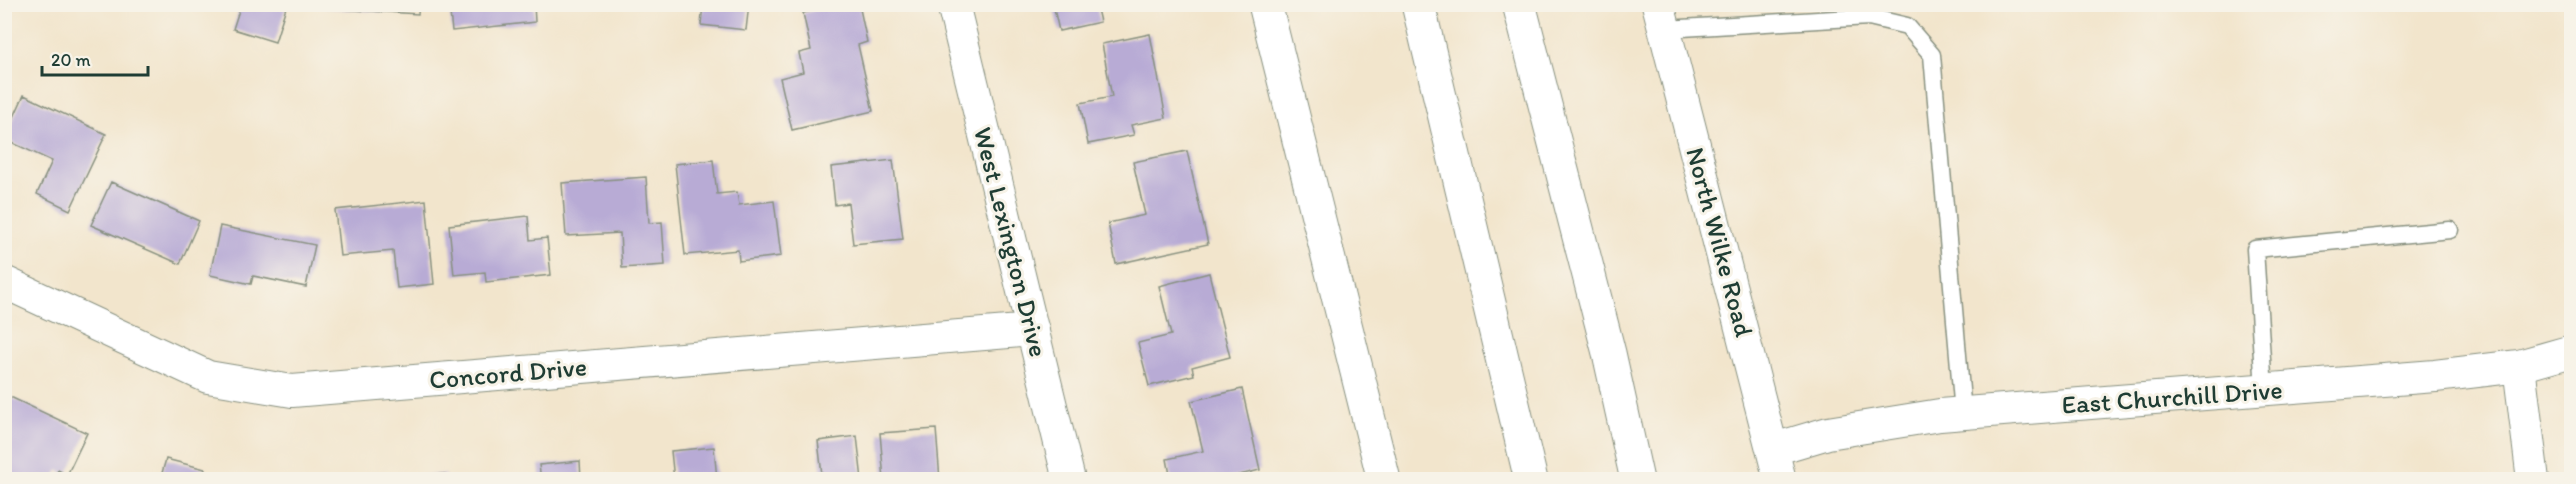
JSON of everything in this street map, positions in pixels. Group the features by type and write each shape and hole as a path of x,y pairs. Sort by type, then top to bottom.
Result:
{"main road":[{"path":"1265,4 1384,480"},
{"path":"1418,4 1531,480"},
{"path":"1519,4 1609,353 1637,480"}],"street":[{"name":"West Lexington Drive","path":"953,4 1069,480"},
{"name":"North Wilke Road","path":"1662,17 1774,449 1780,480"},
{"name":"Concord Drive","path":"4,282 208,377 292,391 1032,330"},
{"name":"East Churchill Drive","path":"1774,449 1828,433 1963,413 2435,376 2519,366 2571,351"},
{"path":"2519,366 2533,480"}],"lane":[{"path":"1662,17 1869,17 1907,26 1932,55 1963,413"},
{"path":"2264,390 2254,249 2450,230"}],"building":[{"path":"241,4 287,4 275,42 233,29"},
{"path":"324,4 419,4 418,14 323,8"},
{"path":"449,4 534,4 535,22 452,31"},
{"path":"703,4 749,4 746,30 701,25"},
{"path":"840,4 859,4 867,42 858,45 873,111 792,130 780,78 803,72 799,53 811,50 803,13"},
{"path":"1053,4 1112,5 1097,9 1100,22 1059,31"},
{"path":"1150,34 1166,118 1131,125 1134,135 1088,144 1080,103 1112,97 1102,44"},
{"path":"24,95 106,134 70,210 37,194 52,161 4,139"},
{"path":"1187,151 1208,244 1116,264 1108,223 1145,215 1133,162"},
{"path":"713,160 717,194 737,192 739,205 774,201 781,256 739,261 738,250 685,255 675,164"},
{"path":"893,160 903,239 853,244 848,203 835,205 831,167"},
{"path":"646,177 649,223 662,222 665,265 622,268 620,233 566,236 562,183"},
{"path":"111,182 199,221 180,264 91,225"},
{"path":"426,200 434,284 397,288 393,251 340,256 335,210"},
{"path":"528,216 530,240 547,238 551,275 486,282 485,272 454,275 449,225"},
{"path":"220,226 315,245 306,287 253,276 251,284 210,275"},
{"path":"1209,273 1230,357 1192,367 1194,375 1149,386 1138,343 1171,335 1159,286"},
{"path":"1242,389 1260,470 1219,480 1171,480 1167,459 1203,451 1191,401"},
{"path":"4,394 87,433 67,475 58,470 53,480 4,480"},
{"path":"936,429 940,480 884,480 880,433"},
{"path":"857,436 862,480 797,480 822,475 818,441"},
{"path":"714,447 717,480 674,480 671,451"},
{"path":"166,459 205,469 202,480 160,480"},
{"path":"580,461 581,480 541,480 539,465"},
{"path":"445,474 446,480 404,480 404,477"}]}
